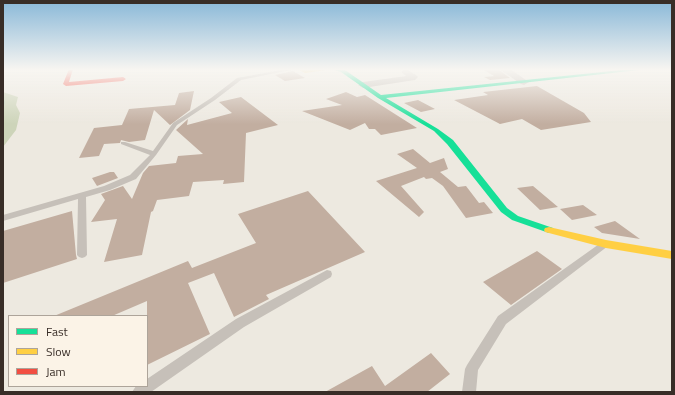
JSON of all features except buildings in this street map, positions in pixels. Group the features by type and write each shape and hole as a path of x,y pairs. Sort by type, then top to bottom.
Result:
{"street":[{"path":"366,87 436,130 450,142 490,194 515,218 549,230 606,244 672,255"},
{"path":"380,97 472,87"}],"lane":[{"path":"3,218 82,195 133,177 154,154 176,124 213,100 229,87"},
{"path":"123,143 154,154"},
{"path":"82,195 82,255"},
{"path":"469,392 472,369 502,320 606,244"},
{"path":"148,386 240,323 327,274"}],"green space":[{"path":"3,92 18,97 16,105 20,113 16,130 3,147"}],"traffic: fast":[{"path":"366,87 436,130 450,142 504,210 515,218 549,230"},
{"path":"380,97 471,87"}],"traffic: slow":[{"path":"549,230 606,244 672,255"}]}
